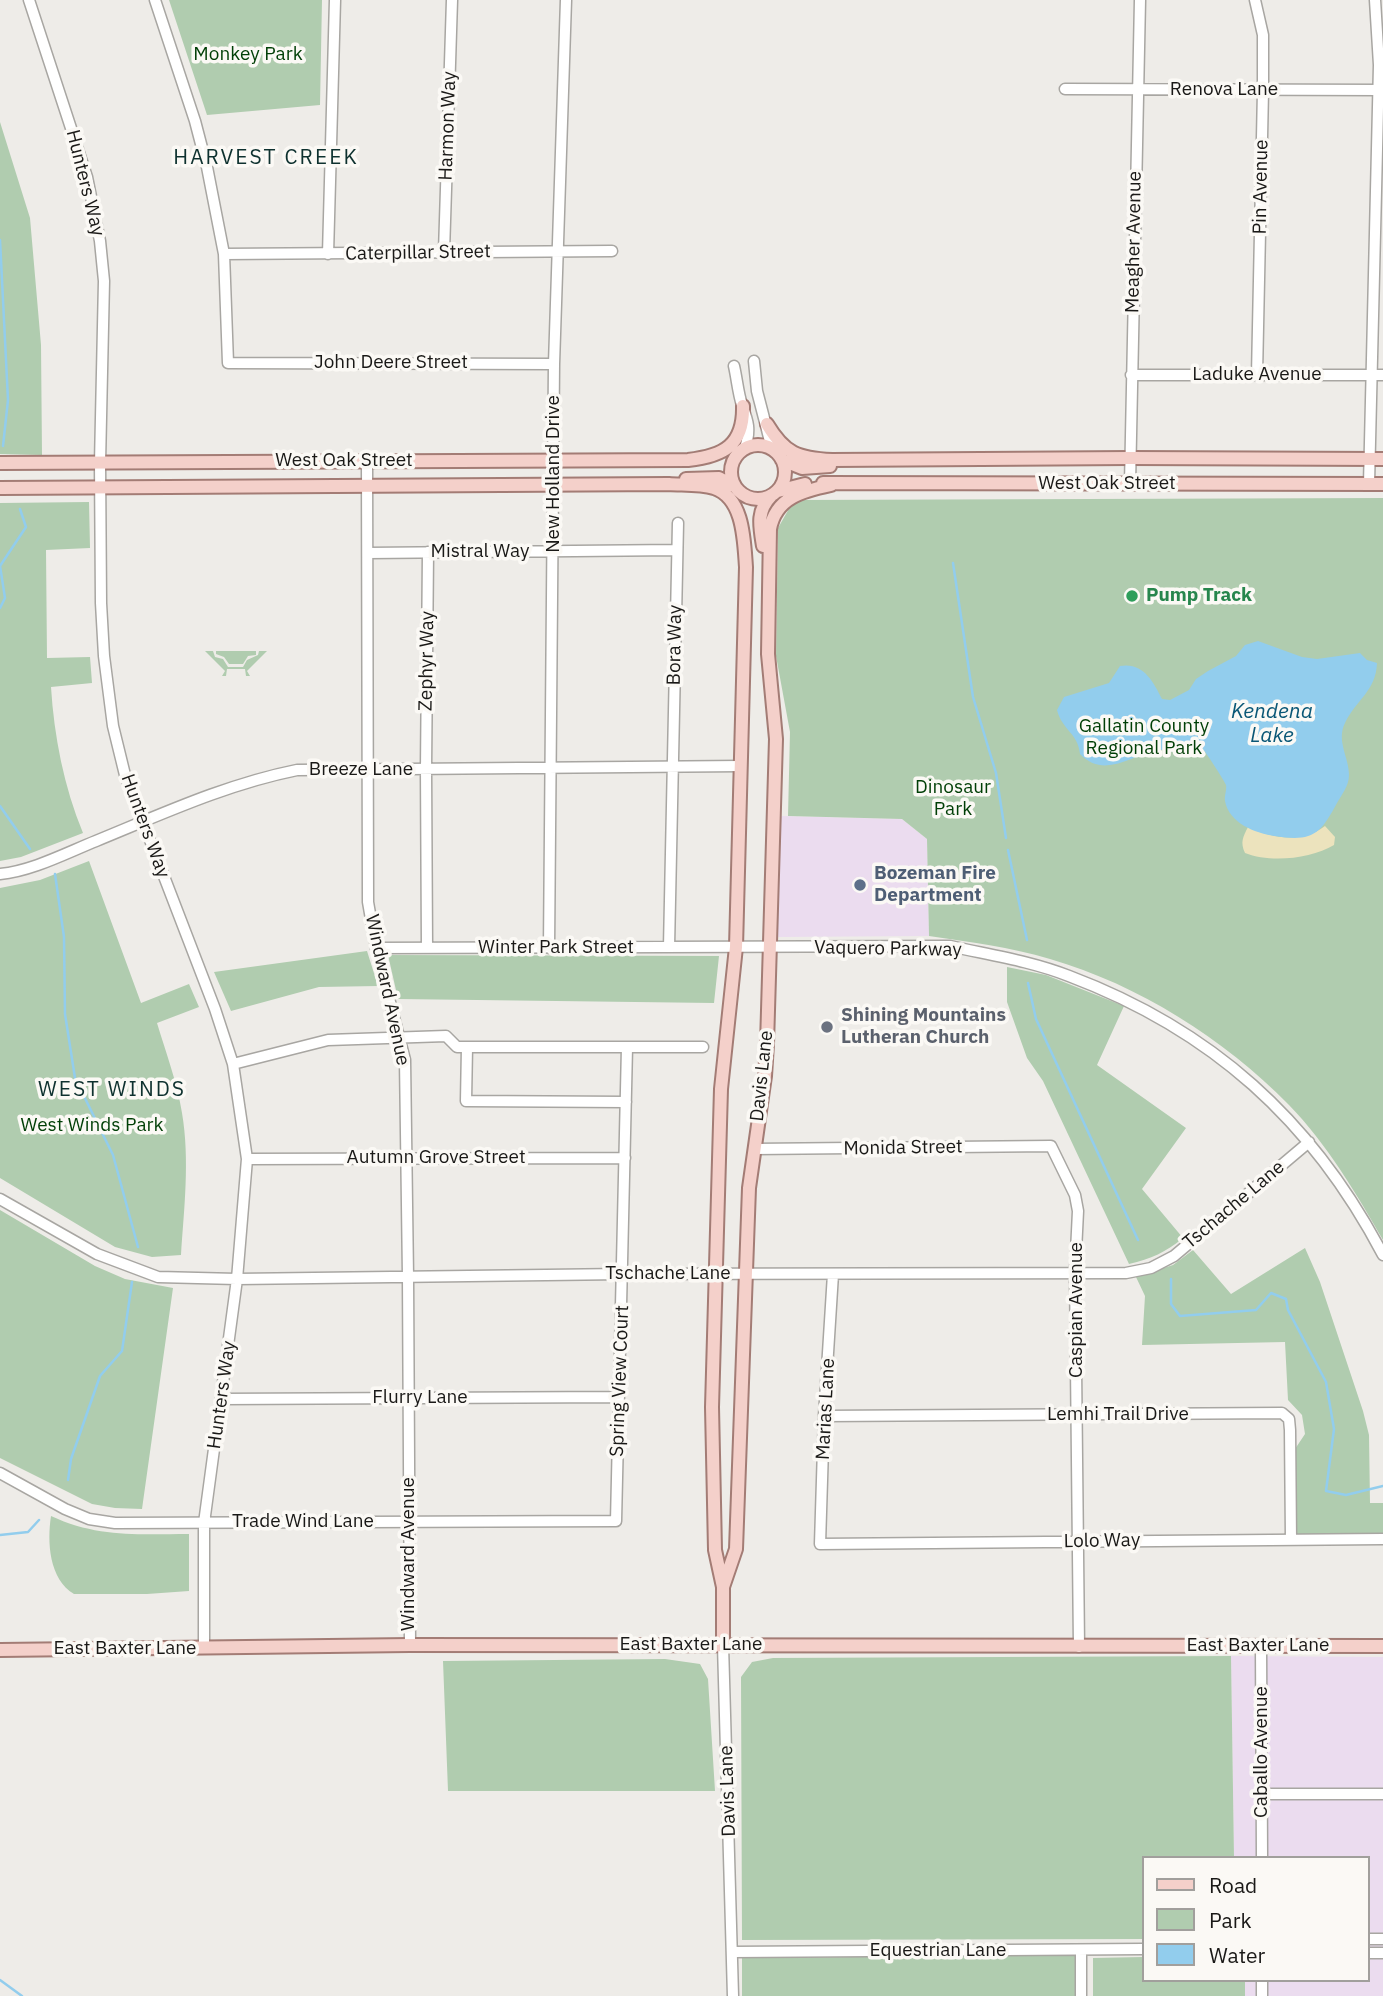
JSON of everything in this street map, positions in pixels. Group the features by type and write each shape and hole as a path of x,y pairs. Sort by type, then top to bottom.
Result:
{"main road":[{"path":"688,460 706,458 729,447 741,431 743,406"},
{"path":"767,424 782,446 800,456 861,461"},
{"path":"688,460 717,462 754,445 772,449 782,460 802,468 861,461"},
{"path":"741,451 730,469 747,520 746,567"},
{"name":"West Oak Street","path":"861,461 1377,459"},
{"name":"West Oak Street","path":"0,463 688,460"},
{"path":"768,563 760,519 761,509 785,473 782,460"},
{"path":"669,484 688,479 719,478 754,499 813,483 831,485"},
{"name":"West Oak Street","path":"0,488 669,484"},
{"path":"669,484 714,488 730,500 740,521 746,567"},
{"name":"West Oak Street","path":"831,485 1383,484"},
{"path":"768,563 770,525 783,503 796,494 831,485"},
{"name":"Davis Lane","path":"723,1587 736,1549 749,1188 765,1076 776,739 768,654 768,563"},
{"name":"Davis Lane","path":"723,1645 723,1587 715,1550 712,1407 721,1089 736,947 746,567"},
{"name":"East Baxter Lane","path":"0,1650 410,1645 1383,1646"}],"street":[{"name":"Hunters Way","path":"29,0 87,177 98,229 104,281 100,463 101,603 108,686 119,753 233,1064 247,1158 237,1279 204,1522 204,1648"},
{"path":"155,0 201,144 225,254"},
{"path":"328,254 335,0"},
{"name":"Harmon Way","path":"444,252 452,0"},
{"name":"New Holland Drive","path":"550,948 554,364 566,0"},
{"name":"Meagher Avenue","path":"1130,484 1140,0"},
{"name":"Pin Avenue","path":"1255,0 1263,35 1257,375"},
{"path":"1369,484 1377,459 1381,90 1375,0"},
{"name":"Renova Lane","path":"1065,89 1381,90"},
{"name":"Caterpillar Street","path":"225,254 612,251"},
{"name":"John Deere Street","path":"225,254 228,363 554,364"},
{"path":"754,361 757,391 772,449"},
{"path":"734,366 749,422 741,451"},
{"name":"Laduke Avenue","path":"1131,375 1378,375"},
{"name":"Windward Avenue","path":"367,460 368,902 376,948 405,1060 410,1645"},
{"name":"Bora Way","path":"669,947 678,523"},
{"name":"Mistral Way","path":"368,553 677,550"},
{"name":"Zephyr Way","path":"427,948 428,552"},
{"name":"Breeze Lane","path":"0,874 48,860 253,779 297,770 740,766"},
{"name":"Vaquero Parkway","path":"736,947 950,947 1037,965 1111,993 1193,1037 1244,1075 1283,1111 1309,1142 1367,1225 1383,1255"},
{"name":"Winter Park Street","path":"376,948 736,947"},
{"path":"233,1064 328,1040 446,1036 457,1047 703,1047"},
{"path":"467,1047 466,1101 626,1102"},
{"name":"Spring View Court","path":"616,1521 626,1047"},
{"name":"Tschache Lane","path":"0,1199 97,1254 158,1277 237,1279 745,1273 1126,1273 1151,1268 1174,1256 1309,1142"},
{"name":"Monida Street","path":"754,1150 1051,1146"},
{"name":"Caspian Avenue","path":"1051,1146 1075,1195 1078,1211 1075,1272 1079,1647"},
{"name":"Autumn Grove Street","path":"247,1158 625,1158"},
{"name":"Marias Lane","path":"820,1544 824,1416 833,1273"},
{"name":"Flurry Lane","path":"221,1399 619,1397"},
{"name":"Lemhi Trail Drive","path":"824,1416 1282,1413 1289,1419 1290,1430 1291,1540"},
{"name":"Trade Wind Lane","path":"0,1473 65,1509 89,1518 116,1523 616,1521"},
{"name":"Lolo Way","path":"820,1544 1383,1539"},
{"name":"Davis Lane","path":"723,1645 733,1996"},
{"name":"Caballo Avenue","path":"1261,1646 1262,1856"},
{"path":"1262,1794 1383,1794"},
{"name":"Equestrian Lane","path":"733,1952 1142,1949"},
{"path":"1081,1950 1082,1996"}],"shaded area":[{"path":"781,816 902,819 927,839 929,936 777,937"},
{"path":"1231,1656 1383,1657 1383,1996 1245,1996 1245,1982 1369,1982 1369,1856 1234,1856"}],"green space":[{"name":"Monkey Park","path":"169,0 322,0 320,105 207,115"},
{"path":"0,122 30,218 41,345 42,455 0,454"},
{"name":"Gallatin County Regional Park","path":"1383,498 1383,1240 1340,1170 1303,1120 1263,1081 1208,1036 1147,999 1083,970 1020,951 929,936 927,839 902,819 788,816 790,732 776,656 778,528 794,500"},
{"path":"89,502 90,548 46,550 47,658 90,657 92,683 51,687 61,761 70,798 83,833 21,857 0,861 0,503"},
{"path":"205,651 213,651 215,657 223,659 228,667 243,667 247,660 258,655 259,651 267,651 247,671 250,676 246,676 245,669 227,669 226,676 222,676 225,671"},
{"path":"216,651 256,651 256,655 248,656 243,664 229,664 224,657 216,654"},
{"name":"West Winds Park","path":"89,861 141,1003 189,984 199,1007 157,1023 177,1090 186,1149 181,1255 152,1257 115,1247 0,1178 0,888 40,880"},
{"path":"367,951 378,986 319,987 231,1011 214,972"},
{"path":"388,955 719,956 714,1003 398,999"},
{"path":"1007,967 1046,975 1124,1006 1097,1065 1186,1128 1142,1189 1183,1238 1164,1251 1129,1264 1043,1081 1027,1058 1007,1002"},
{"path":"0,1210 95,1266 125,1279 173,1288 142,1509 92,1504 0,1458"},
{"path":"1305,1248 1320,1282 1363,1411 1369,1435 1370,1503 1383,1503 1383,1534 1295,1536 1295,1449 1305,1434 1302,1415 1288,1400 1285,1342 1142,1345 1145,1296 1136,1277 1173,1265 1193,1250 1231,1294"},
{"path":"51,1516 102,1531 189,1534 189,1591 74,1594 59,1579 55,1570 49,1537"},
{"path":"1231,1656 1234,1856 1142,1856 1142,1939 742,1940 741,1677 752,1662 773,1658"},
{"path":"665,1659 700,1664 708,1679 715,1791 448,1791 443,1661"},
{"path":"1077,1955 1077,1996 742,1996 742,1958"},
{"path":"1142,1957 1142,1982 1245,1982 1245,1996 1093,1996 1093,1958"}],"sand":[{"path":"1325,826 1335,837 1334,845 1314,854 1278,859 1255,856 1245,853 1243,849 1248,827 1267,834 1298,837"}],"water":[{"name":"Kendena Lake","path":"1258,641 1302,657 1317,659 1360,653 1367,660 1377,663 1373,681 1349,715 1343,730 1342,743 1349,775 1347,786 1320,829 1306,837 1267,835 1237,821 1227,809 1226,785 1200,746 1192,746 1180,752 1159,750 1119,763 1099,765 1080,754 1076,741 1059,717 1057,710 1064,697 1109,683 1120,666 1141,670 1151,680 1162,699 1170,700 1189,690 1196,679 1208,671 1236,656 1245,645"}],"waterway":[{"path":"0,240 8,400 3,446"},
{"path":"0,608 5,598 0,566 26,527 20,509"},
{"path":"953,563 973,697 996,773 1006,838"},
{"path":"0,806 30,849"},
{"path":"1008,850 1027,940"},
{"path":"55,874 64,937 65,1014 75,1078 113,1155 138,1247"},
{"path":"1028,983 1036,1019 1138,1240"},
{"path":"1171,1279 1171,1304 1180,1316 1256,1310 1271,1293 1286,1299 1288,1310 1326,1382 1334,1429 1326,1491 1346,1495 1383,1486"},
{"path":"68,1480 71,1459 100,1376 122,1351 132,1282"},
{"path":"0,1535 28,1532 39,1520"},
{"path":"0,1980 22,1996"}],"place":[{"name":"Pump Track","path":"1132,596"},
{"name":"Bozeman Fire Department","path":"860,885"},
{"name":"Shining Mountains Lutheran Church","path":"827,1027"}],"district":[{"name":"HARVEST CREEK","path":"266,158"},
{"name":"WEST WINDS","path":"112,1090"}],"park label":[{"name":"Dinosaur Park","path":"953,799"}]}
